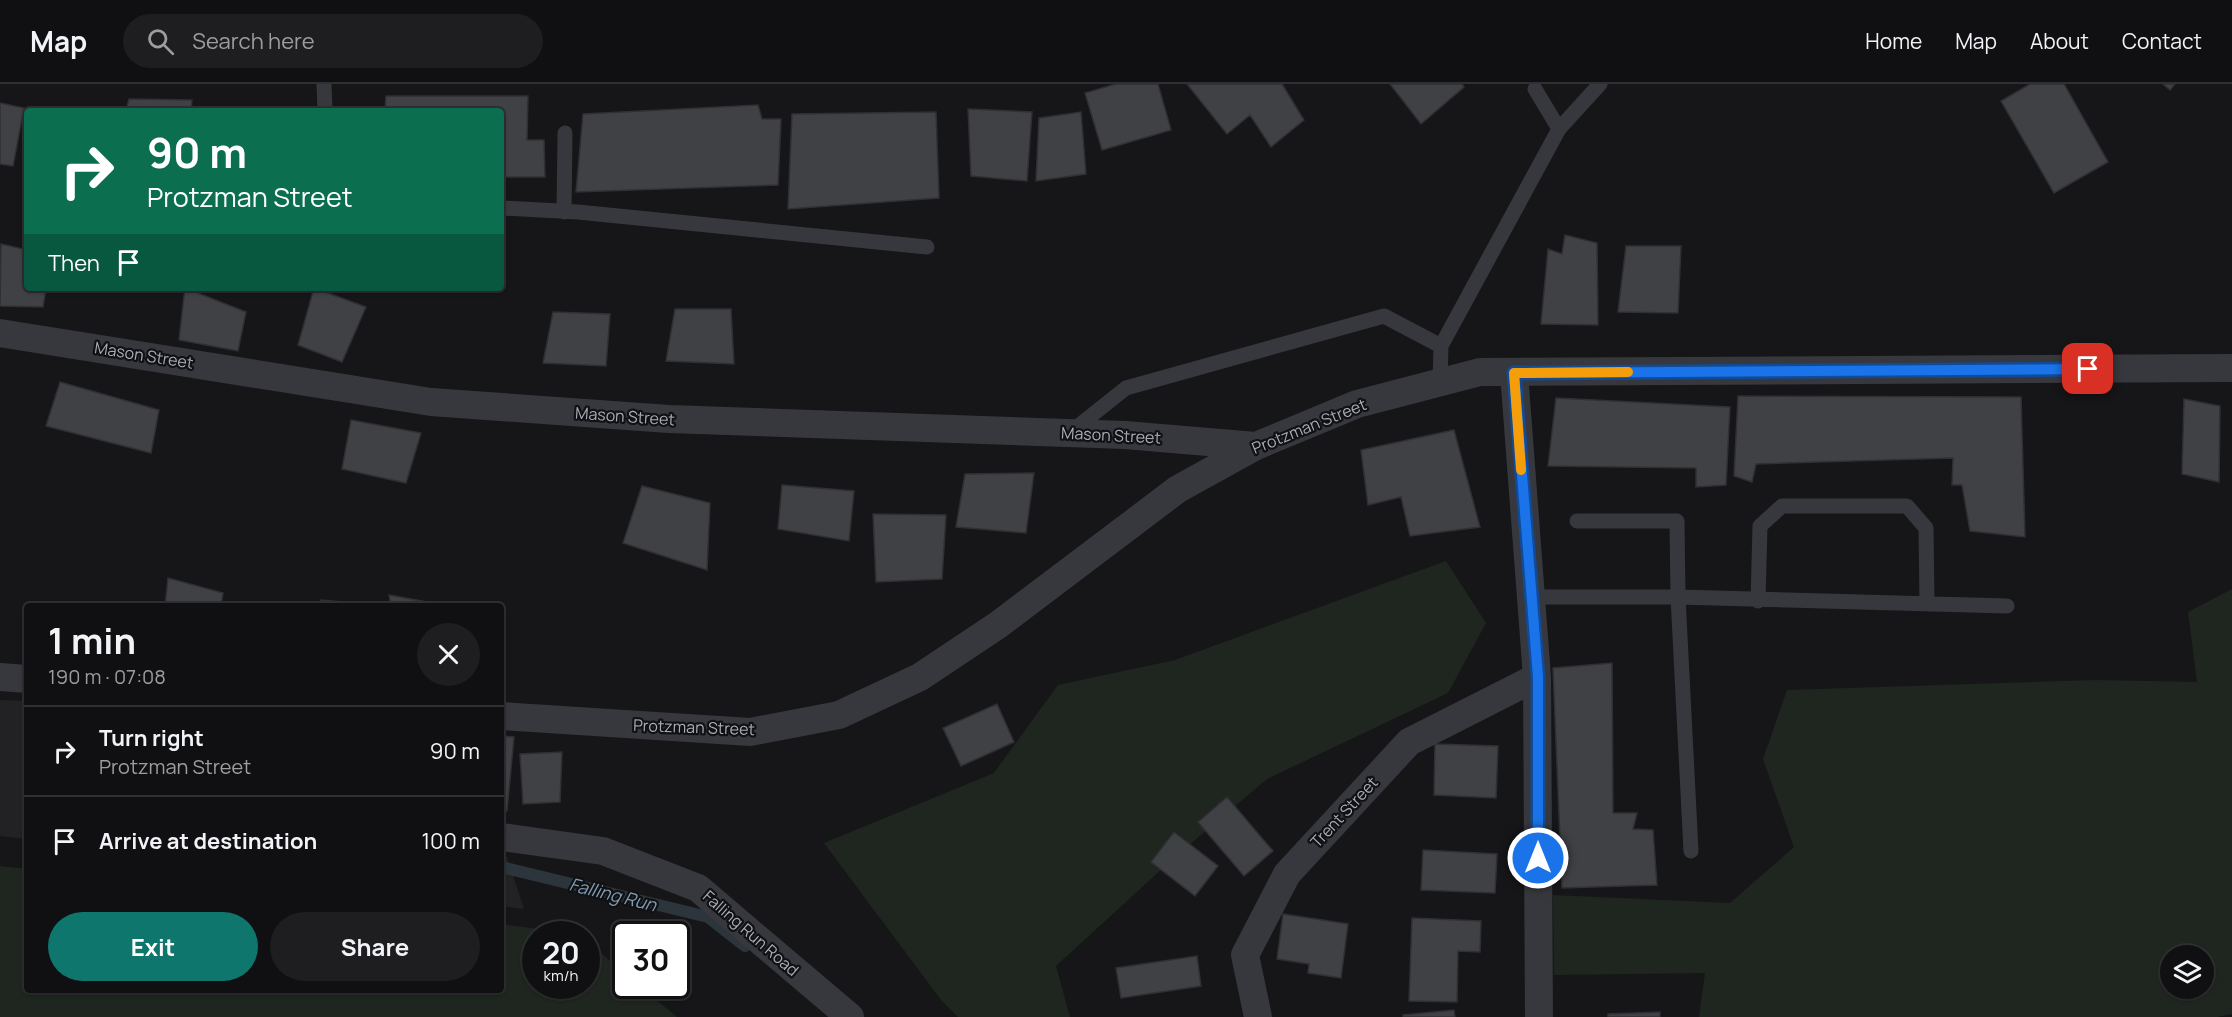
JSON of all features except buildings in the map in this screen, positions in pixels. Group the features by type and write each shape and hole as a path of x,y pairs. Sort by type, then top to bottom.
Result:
{"street":[{"name":"Mason Street","path":"0,333 431,402 669,419 1125,435 1256,446"},
{"name":"Protzman Street","path":"504,716 750,732 839,715 920,677 998,625 1178,489 1256,446 1357,404 1480,372 2232,368"},
{"path":"1514,373 1538,677 1539,1017"},
{"path":"0,677 24,680"},
{"name":"Trent Street","path":"1258,1017 1245,955 1287,874 1409,742 1538,677"},
{"name":"Falling Run Road","path":"504,837 603,851 698,888 850,1017"}],"lane":[{"path":"324,84 325,108"},
{"path":"1440,383 1441,346 1559,129 1600,84"},
{"path":"1535,89 1559,129"},
{"path":"564,212 565,133"},
{"path":"504,208 927,247"},
{"path":"1070,433 1126,388 1384,316 1441,346"},
{"path":"1758,601 1760,526 1782,506 1907,506 1926,528 1927,604"},
{"path":"1577,521 1677,521 1678,597 1691,851"},
{"path":"1531,597 1678,597 1758,601 2007,606"}],"shaded area":[{"path":"1446,561 1486,623 1448,693 1267,779 1175,857 1056,966 1070,1017 958,1017 941,1000 824,843 994,773 1058,685 1175,660"},
{"path":"2232,589 2232,1014 2217,1017 1699,1017 1705,973 1554,975 1553,895 1730,903 1794,847 1763,759 1787,690 2096,680 2197,682 2188,612"},
{"path":"0,700 24,701 24,839 0,836"},
{"path":"504,856 507,857 524,909 504,906"},
{"path":"0,866 24,869 24,993 504,993 504,924 522,927 522,999 600,999 600,952 612,963 612,999 655,999 677,1017 0,1017"}],"waterway":[{"name":"Falling Run","path":"504,868 708,917 745,946"}],"slow traffic":[{"path":"1521,470 1514,373 1628,372"}],"route":[{"path":"1538,858 1538,677 1514,373 2088,369"}]}
